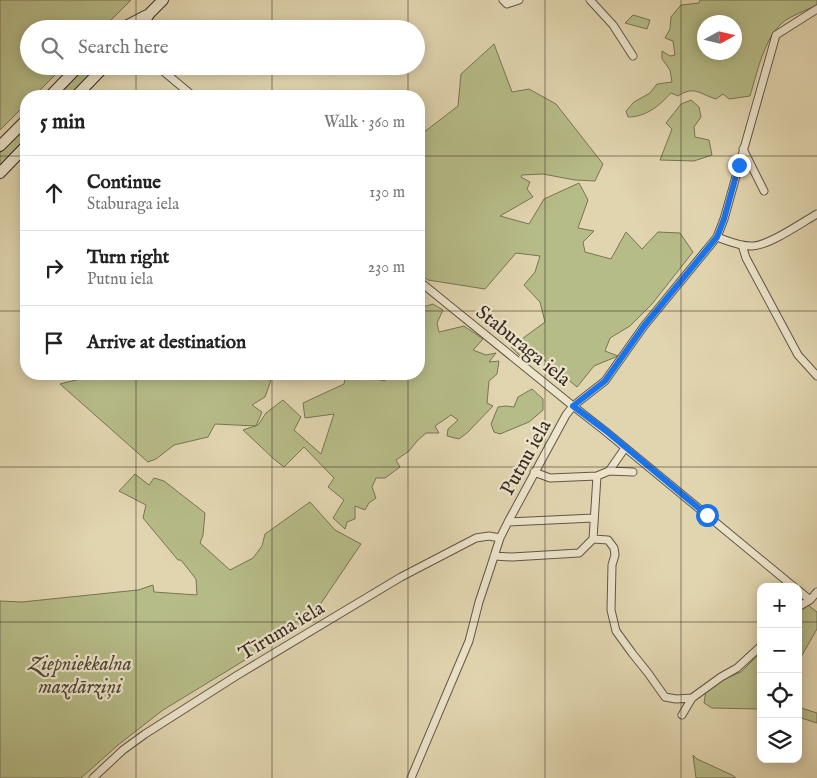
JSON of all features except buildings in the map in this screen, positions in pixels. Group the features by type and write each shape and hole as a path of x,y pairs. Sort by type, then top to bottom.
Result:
{"street":[{"path":"145,20 163,0"},
{"path":"505,2 519,0"},
{"path":"590,0 613,25 633,56"},
{"name":"Putnu iela","path":"411,778 469,641 479,602 500,538 534,472 573,406 605,381 644,326 717,237 724,219 776,35 817,9"},
{"path":"137,20 150,13"},
{"path":"56,90 71,75"},
{"path":"82,90 96,75"},
{"path":"168,75 186,90"},
{"path":"0,146 20,126"},
{"path":"744,149 764,191"},
{"path":"0,173 20,152"},
{"path":"717,237 742,245 764,244 817,214"},
{"path":"742,245 746,258 798,355 817,376"},
{"name":"Staburaga iela","path":"425,286 605,430 789,583"},
{"path":"609,471 625,448"},
{"path":"534,472 550,478 597,476 609,471 633,472"},
{"path":"494,556 512,557 579,553 593,539 597,476"},
{"path":"508,522 594,518"},
{"name":"Tīruma iela","path":"92,778 122,750 145,734 236,676 401,577 476,538 489,536 500,538"},
{"path":"593,539 608,540 614,548 611,610 616,630 665,697 676,699 692,698"},
{"path":"802,605 810,600 817,592"},
{"path":"802,593 810,600"},
{"path":"682,715 692,698 737,668 757,650"}],"green space":[{"path":"0,0 131,0 111,20 20,20 20,75 55,75 40,90 20,90 20,110 0,130"},
{"path":"700,0 817,0 817,5 782,23 770,38 750,96 729,99 723,94 716,99 693,91 678,96 671,93 652,110 635,117 628,117 626,111 634,102 650,93 657,84 672,82 670,70 662,59 662,51 670,56 675,55 673,41 665,38 670,29 671,17 681,5 699,3"},
{"path":"633,15 650,20 647,29 625,23"},
{"path":"494,44 512,92 529,89 556,104 603,164 595,181 575,180 543,174 522,175 521,177 530,182 527,189 533,197 500,216 529,224 544,199 579,183 588,200 578,228 594,231 583,242 585,252 611,259 626,232 642,249 658,232 680,233 693,252 652,304 630,326 610,338 605,351 618,356 594,366 577,387 543,359 521,357 511,347 545,322 540,302 524,285 535,272 540,256 516,253 485,289 428,280 425,278 425,131 458,106 461,74"},
{"path":"77,75 89,75 74,90 62,90"},
{"path":"691,100 699,107 701,117 694,127 695,137 709,140 712,155 694,161 660,160 672,129 666,123 681,104"},
{"path":"20,133 20,144 0,165 0,153"},
{"path":"433,304 443,310 437,323 439,332 464,326 483,339 473,350 486,355 496,353 489,362 499,361 497,374 489,381 487,403 493,406 459,439 447,436 448,429 458,420 451,415 435,426 439,433 426,433 409,451 396,460 400,467 385,478 376,478 372,487 376,498 369,503 365,510 355,506 355,519 347,522 345,529 333,518 344,500 328,487 334,478 304,447 284,467 243,430 258,425 266,413 283,400 301,417 294,430 321,454 334,414 305,418 303,403 344,384 345,380 425,380 425,306"},
{"path":"76,380 271,380 265,397 252,405 262,412 256,426 215,424 208,437 174,445 156,459 148,462 60,384"},
{"path":"532,389 543,399 543,410 529,422 500,434 494,432 491,424 498,407 514,407 518,397"},
{"name":"Ziepniekkalna mazdārziņi","path":"135,474 149,485 154,478 164,481 205,513 203,535 200,543 230,570 253,558 262,546 265,534 310,502 335,530 361,544 309,621 163,710 118,745 81,778 0,778 0,601 22,602 138,590 153,585 154,592 197,595 196,579 143,518 146,505 119,491"},
{"path":"808,605 817,612 817,629 802,655 802,628 802,609"},
{"path":"757,656 757,709 712,708 704,703 706,691 720,681 741,672"},
{"path":"802,708 817,713 817,723 802,718"},
{"path":"693,755 697,759 736,778 696,778"}],"route":[{"path":"707,515 605,430 573,406 587,397 605,381 644,326 717,237 739,165"}]}
